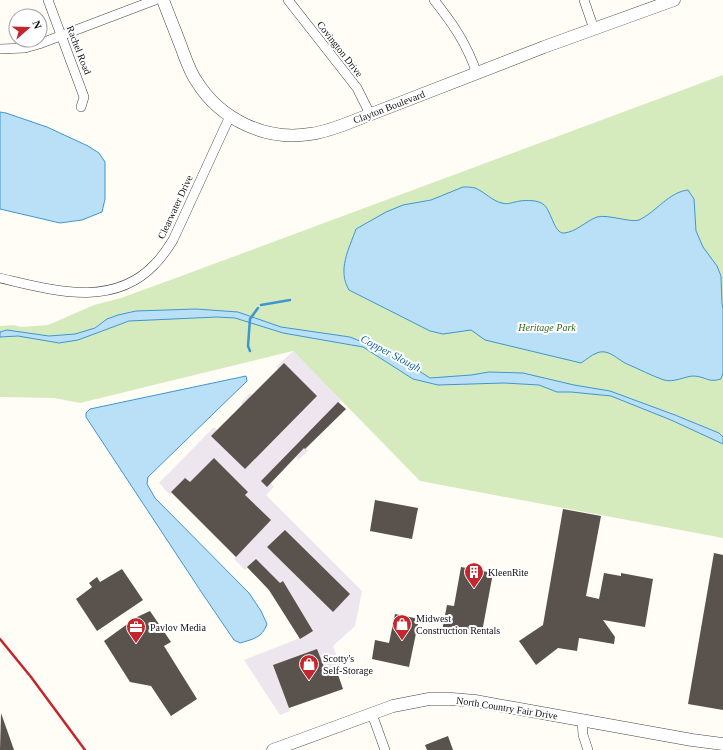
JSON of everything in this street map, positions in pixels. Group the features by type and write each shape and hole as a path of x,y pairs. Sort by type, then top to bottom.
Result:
{"street":[{"name":"Rachel Road","path":"48,0 84,97 82,107"},
{"path":"0,49 25,48 39,44 155,0"},
{"name":"Clayton Boulevard","path":"163,0 189,68 196,82 205,94 217,106 241,123 264,132 295,136 321,132 478,74 594,28 674,0"},
{"name":"Covington Drive","path":"288,0 357,88 370,114"},
{"path":"434,0 453,24 462,39 478,74"},
{"path":"584,0 594,28"},
{"name":"Clearwater Drive","path":"0,278 52,290 85,294 114,289 137,279 146,273 163,256 173,240 230,116"},
{"name":"North Country Fair Drive","path":"272,750 393,706 429,699 475,701 692,740 723,744"},
{"path":"372,714 385,750"},
{"path":"582,720 583,735 588,750"}],"shaded area":[{"path":"293,351 341,400 339,402 346,409 306,449 308,451 298,460 296,457 271,483 274,487 266,495 362,591 355,626 333,646 341,667 336,669 343,689 289,708 290,711 280,715 244,660 300,638 269,590 248,568 245,570 234,559 236,557 172,493 170,495 159,483 214,427 217,430 243,405 241,403 250,393 252,395 278,369 276,367"}],"green space":[{"name":"Heritage Park","path":"723,75 723,538 420,481 293,351 80,403 54,398 0,397 0,326 14,325 22,327 48,325 94,305 121,298 184,275"}],"water":[{"path":"0,112 47,127 88,146 99,153 105,162 105,199 102,212 82,220 60,223 0,209"},
{"path":"463,187 475,188 504,204 526,200 541,203 546,207 558,230 564,233 573,231 589,221 602,216 635,221 639,220 675,194 688,190 694,199 696,231 703,247 717,266 721,276 723,309 723,373 721,379 710,380 694,376 668,381 655,377 605,352 595,354 581,363 485,340 471,330 443,334 430,331 349,290 344,275 344,267 356,229 386,212 403,205 431,200"},
{"path":"196,309 238,312 281,327 350,337 394,355 430,378 489,372 523,373 574,385 610,391 719,433 723,437 723,444 671,420 611,396 557,392 539,385 504,383 438,385 413,379 363,347 283,333 235,318 217,317 129,321 78,340 59,343 18,336 0,337 0,332 7,330 49,336 75,334 95,328 107,319 136,311"},
{"path":"246,376 247,381 148,477 147,484 155,498 249,593 261,611 267,624 265,629 260,635 240,643 234,640 202,593 86,417 86,413 90,409"}],"building":[{"path":"284,363 317,396 245,469 211,436"},
{"path":"338,402 346,409 305,449 304,448 267,487 261,481"},
{"path":"214,458 248,492 245,495 271,520 236,557 171,492 185,478 190,482"},
{"path":"375,500 418,508 412,539 370,531"},
{"path":"563,509 601,516 586,596 599,599 604,573 621,576 621,573 653,579 645,627 603,620 615,637 614,644 579,638 577,651 558,648 536,665 519,641 543,625"},
{"path":"285,530 350,594 333,612 267,547"},
{"path":"714,553 723,555 723,710 688,704"},
{"path":"256,559 280,583 283,581 313,631 300,639 269,590 247,567"},
{"name":"KleenRite","path":"461,567 493,573 482,632 463,628 462,635 442,631 447,605 454,606"},
{"path":"122,569 143,600 97,631 76,599 92,587 89,583 97,577 100,582"},
{"name":"Pavlov Media","path":"150,611 171,642 164,646 197,699 171,716 151,686 130,682 104,641 137,617"},
{"name":"Midwest Construction Rentals","path":"395,614 419,619 409,667 372,659 375,640 389,643"},
{"name":"Scotty's Self-Storage","path":"317,649 326,672 336,669 343,689 289,708 273,665"},
{"path":"1,713 14,750 0,750"},
{"path":"448,736 453,750 427,750 425,745"}],"waterway":[{"path":"261,305 290,300"},
{"path":"250,351 248,346 250,319 258,308"}],"railway":[{"path":"0,639 31,677 85,750"}],"place":[{"name":"KleenRite","path":"474,589"},
{"name":"Midwest Construction Rentals","path":"402,641"},
{"name":"Pavlov Media","path":"136,644"},
{"name":"Scotty's Self-Storage","path":"309,681"}],"water label":[{"name":"Copper Slough","path":"391,353"}]}
